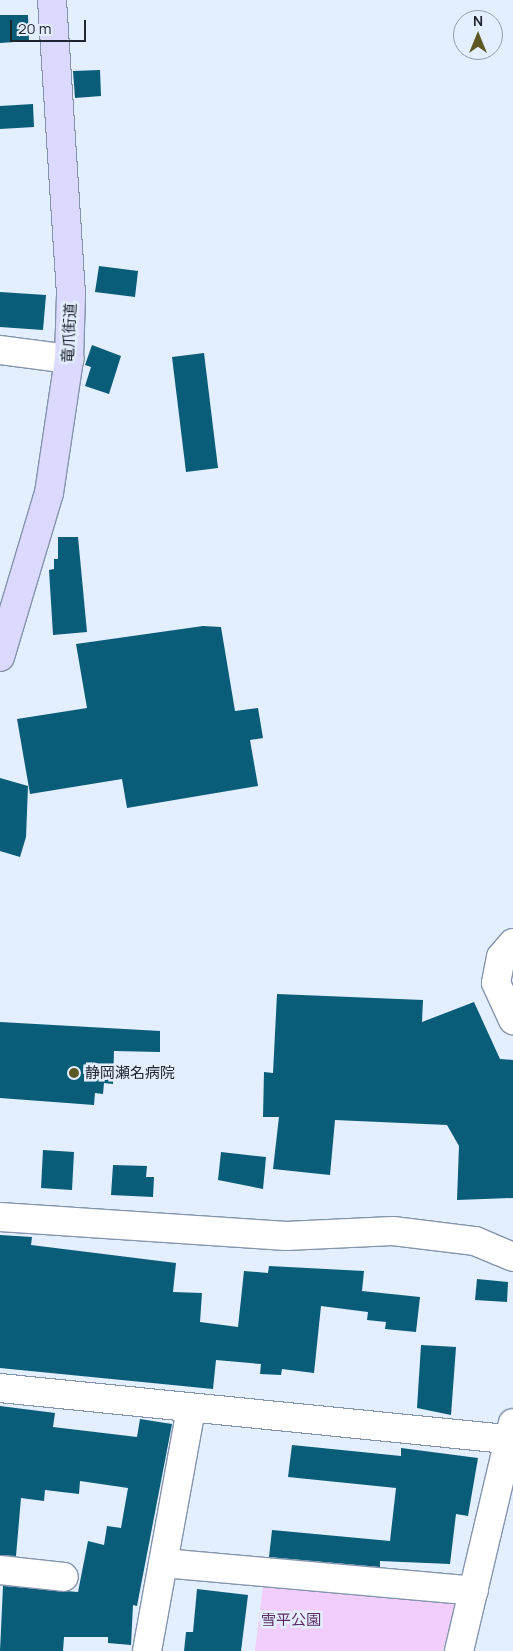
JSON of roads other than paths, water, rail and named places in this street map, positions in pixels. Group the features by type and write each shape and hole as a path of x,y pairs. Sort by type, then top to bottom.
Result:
{"main road":[{"name":"竜爪街道","path":"0,657 49,493 69,359 71,294 52,0"}],"street":[{"path":"0,350 69,359"},
{"path":"513,943 501,957 496,983 513,1020"},
{"path":"0,1217 286,1236 393,1231 475,1241 513,1257"},
{"path":"0,1388 191,1408 510,1431 459,1651"},
{"path":"147,1651 191,1408"},
{"path":"163,1563 474,1591"},
{"path":"0,1570 64,1577"}],"place":[{"name":"静岡瀬名病院","path":"74,1073"}],"park label":[{"name":"雪平公園","path":"291,1620"}]}
